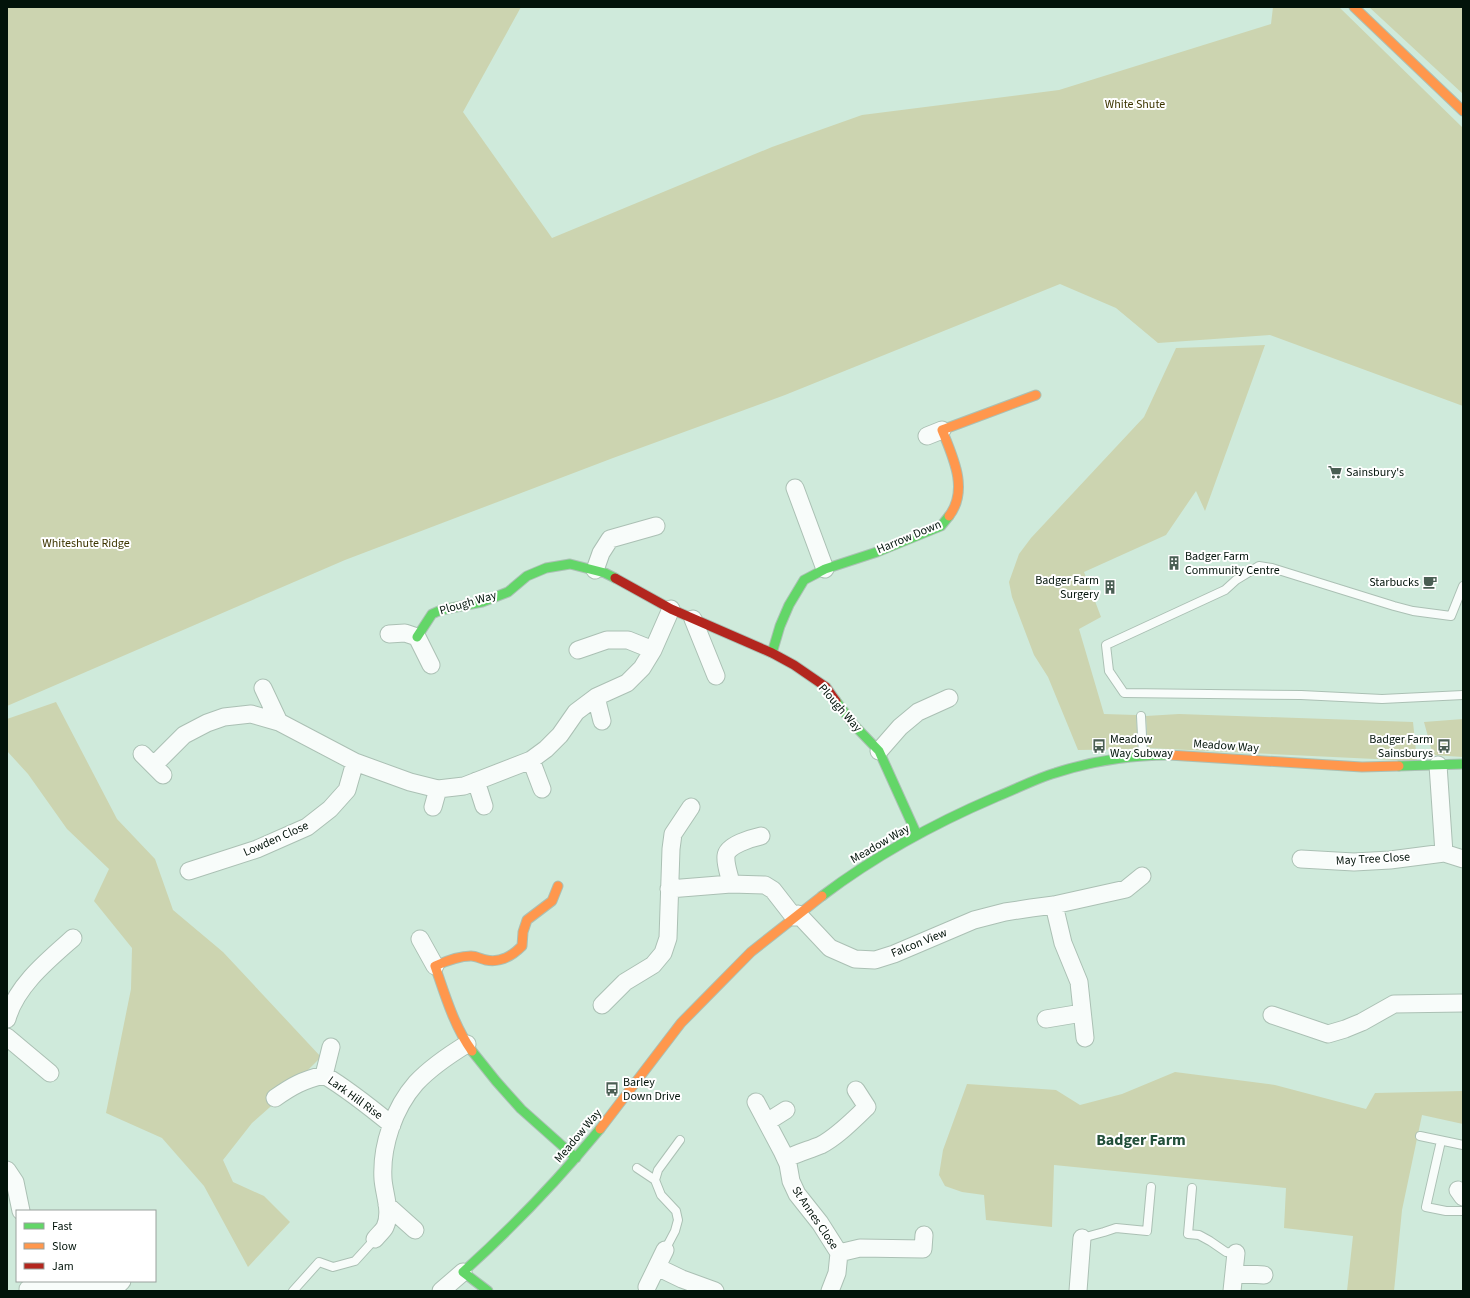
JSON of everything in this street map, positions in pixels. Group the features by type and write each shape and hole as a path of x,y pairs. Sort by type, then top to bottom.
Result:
{"street":[{"path":"1354,7 1463,111"},
{"name":"Harrow Down","path":"772,653 780,626 789,604 804,580 825,569 877,552 941,526 946,520 955,505 960,489 957,468 935,433 1036,395"},
{"path":"795,488 825,569"},
{"path":"595,570 601,553 610,539 656,526"},
{"name":"Plough Way","path":"417,637 432,614 441,610 482,602 508,592 527,576 546,568 570,564 605,573 671,609 772,653 794,665 826,687 854,725 879,751 917,835"},
{"path":"153,765 184,735 207,723 224,717 251,714 279,722 355,762 410,782 438,788 464,786 531,760 546,749 560,735 576,712 596,697 627,683 642,668 653,650 671,609"},
{"path":"693,618 716,676"},
{"path":"389,634 404,633 417,637 431,665"},
{"path":"578,650 607,640 628,640 653,650"},
{"path":"263,688 279,722"},
{"path":"596,697 602,721"},
{"path":"879,751 900,727 918,712 949,698"},
{"name":"Meadow Way","path":"463,1272 502,1237 576,1158 681,1023 751,952 796,915 848,876 917,835 960,813 1054,773 1091,763 1143,755 1181,755 1362,767 1463,764"},
{"path":"531,760 542,789"},
{"name":"Lowden Close","path":"190,871 257,849 307,827 330,809 347,790 355,762"},
{"path":"1438,765 1444,853"},
{"path":"476,781 484,806"},
{"path":"433,807 438,788"},
{"path":"602,1005 625,982 653,965 663,952 668,938 671,849 674,834 691,807"},
{"path":"731,884 726,854 729,849 746,840 761,836"},
{"name":"May Tree Close","path":"1302,859 1354,862 1390,860 1444,853 1463,859"},
{"name":"Falcon View","path":"670,888 731,884 765,885 773,890 830,948 855,959 875,960 894,954 974,920 1005,912 1054,906 1126,889 1142,876"},
{"path":"435,966 456,957 473,956 486,960 501,961 513,956 522,946 523,932 527,920 552,902 558,886"},
{"path":"1054,906 1062,943 1079,982 1085,1038"},
{"path":"7,1019 10,1009 33,974 73,938"},
{"path":"420,939 435,966 451,1014 467,1044 496,1081 521,1109 576,1158"},
{"path":"1272,1015 1328,1034 1346,1029 1362,1022 1394,1004 1463,1003"},
{"path":"1046,1019 1082,1013"},
{"path":"7,1037 50,1073"},
{"name":"Lark Hill Rise","path":"376,1239 385,1227 387,1218 387,1206 383,1179 383,1153 392,1125 399,1110 416,1083 447,1057 467,1044"},
{"path":"324,1075 331,1048"},
{"name":"Lark Hill Rise","path":"274,1098 307,1079 324,1075 352,1093 392,1125"},
{"path":"786,1159 821,1144 838,1133 867,1107 856,1090"},
{"name":"St Annes Close","path":"756,1102 786,1159 791,1182 797,1194 820,1223 839,1253 837,1273 830,1291"},
{"path":"767,1122 786,1110"},
{"path":"7,1170 15,1182 22,1210"},
{"path":"387,1206 415,1230"},
{"name":"St Annes Close","path":"839,1253 860,1248 923,1249 924,1235"},
{"path":"1078,1291 1082,1238"},
{"path":"647,1287 664,1250"},
{"path":"1232,1291 1236,1253"},
{"path":"657,1267 682,1279 715,1291"},
{"path":"441,1291 463,1272 488,1291"},
{"path":"1234,1273 1264,1275"},
{"path":"27,1287 119,1284 121,1282"}],"lane":[{"path":"1463,586 1451,616 1413,611 1272,568 1259,566 1236,580 1225,590 1106,645 1109,671 1124,694 1301,695 1382,698 1463,695"},
{"path":"1141,716 1143,755"},
{"path":"1420,1136 1463,1145"},
{"path":"654,1180 658,1170 680,1140"},
{"path":"1441,1141 1426,1207 1446,1211 1463,1211"},
{"path":"637,1168 654,1180 661,1195 676,1211 678,1220 675,1231 664,1250"},
{"path":"1082,1238 1116,1228 1147,1230 1150,1187"},
{"path":"1192,1188 1188,1234 1199,1235 1226,1252 1236,1253"},
{"path":"293,1291 319,1262 333,1267 355,1261 376,1239"}],"green space":[{"path":"7,7 521,7 463,112 552,238 772,147 862,115 1059,90 1271,24 1273,7 1339,7 1463,128 1463,406 1270,335 1158,343 1116,308 1060,284 785,395 613,458 345,560 7,706"},
{"path":"1369,7 1463,7 1463,94"},
{"path":"1265,345 1205,511 1196,491 1166,535 1084,572 1101,617 1079,629 1104,714 1136,715 1138,749 1078,750 1048,677 1034,655 1012,597 1009,582 1019,554 1031,538 1144,417 1176,348"},
{"path":"56,702 117,819 155,859 173,910 223,952 321,1057 278,1100 252,1123 223,1160 233,1182 264,1196 290,1222 248,1267 204,1186 162,1138 106,1113 131,989 132,948 94,901 109,869 67,829 28,774 7,751 7,719"},
{"path":"1179,714 1413,722 1417,761 1148,748 1146,716"},
{"path":"1463,719 1463,757 1433,755 1424,722"},
{"path":"1175,1072 1275,1085 1366,1109 1375,1093 1463,1091 1463,1124 1422,1115 1402,1210 1394,1291 1347,1291 1353,1236 1284,1228 1286,1188 1054,1165 1052,1227 986,1220 984,1195 962,1192 945,1186 939,1175 943,1150 967,1084 1056,1090 1080,1105 1122,1094"}],"traffic: fast":[{"path":"772,653 780,626 789,605 804,580 825,569 877,552 941,526 949,516"},
{"path":"417,637 432,614 441,610 482,602 508,592 527,576 546,568 570,564 605,573 615,578"},
{"path":"836,701 854,725 879,751 917,835"},
{"path":"822,896 863,867 928,829 973,807 1033,781 1048,775 1097,762 1140,756 1169,755"},
{"path":"1399,766 1463,764"},
{"path":"472,1051 521,1109 576,1158"},
{"path":"488,1291 463,1272 534,1203 568,1167 600,1129"}],"traffic: slow":[{"path":"1354,7 1463,111"},
{"path":"949,516 955,506 958,495 958,484 957,473 951,451 942,430 1036,395"},
{"path":"1169,755 1362,767 1399,766"},
{"path":"472,1051 455,1021 435,966 466,956 473,956 491,961 501,960 510,956 522,946 523,932 527,920 552,901 558,886"},
{"path":"600,1129 681,1023 751,952 822,896"}],"traffic: jam":[{"path":"615,578 671,609 772,653 794,665 826,687 836,701"}],"place":[{"name":"Sainsbury's","path":"1335,472"},
{"name":"Badger Farm Community Centre","path":"1174,563"},
{"name":"Starbucks","path":"1430,582"},
{"name":"Badger Farm Surgery","path":"1110,587"},
{"name":"Meadow Way Subway","path":"1099,746"},
{"name":"Badger Farm Sainsburys","path":"1444,746"},
{"name":"Barley Down Drive","path":"612,1089"}],"district":[{"name":"Badger Farm","path":"1141,1140"}],"park label":[{"name":"White Shute","path":"1135,104"},
{"name":"Whiteshute Ridge","path":"86,543"}]}
